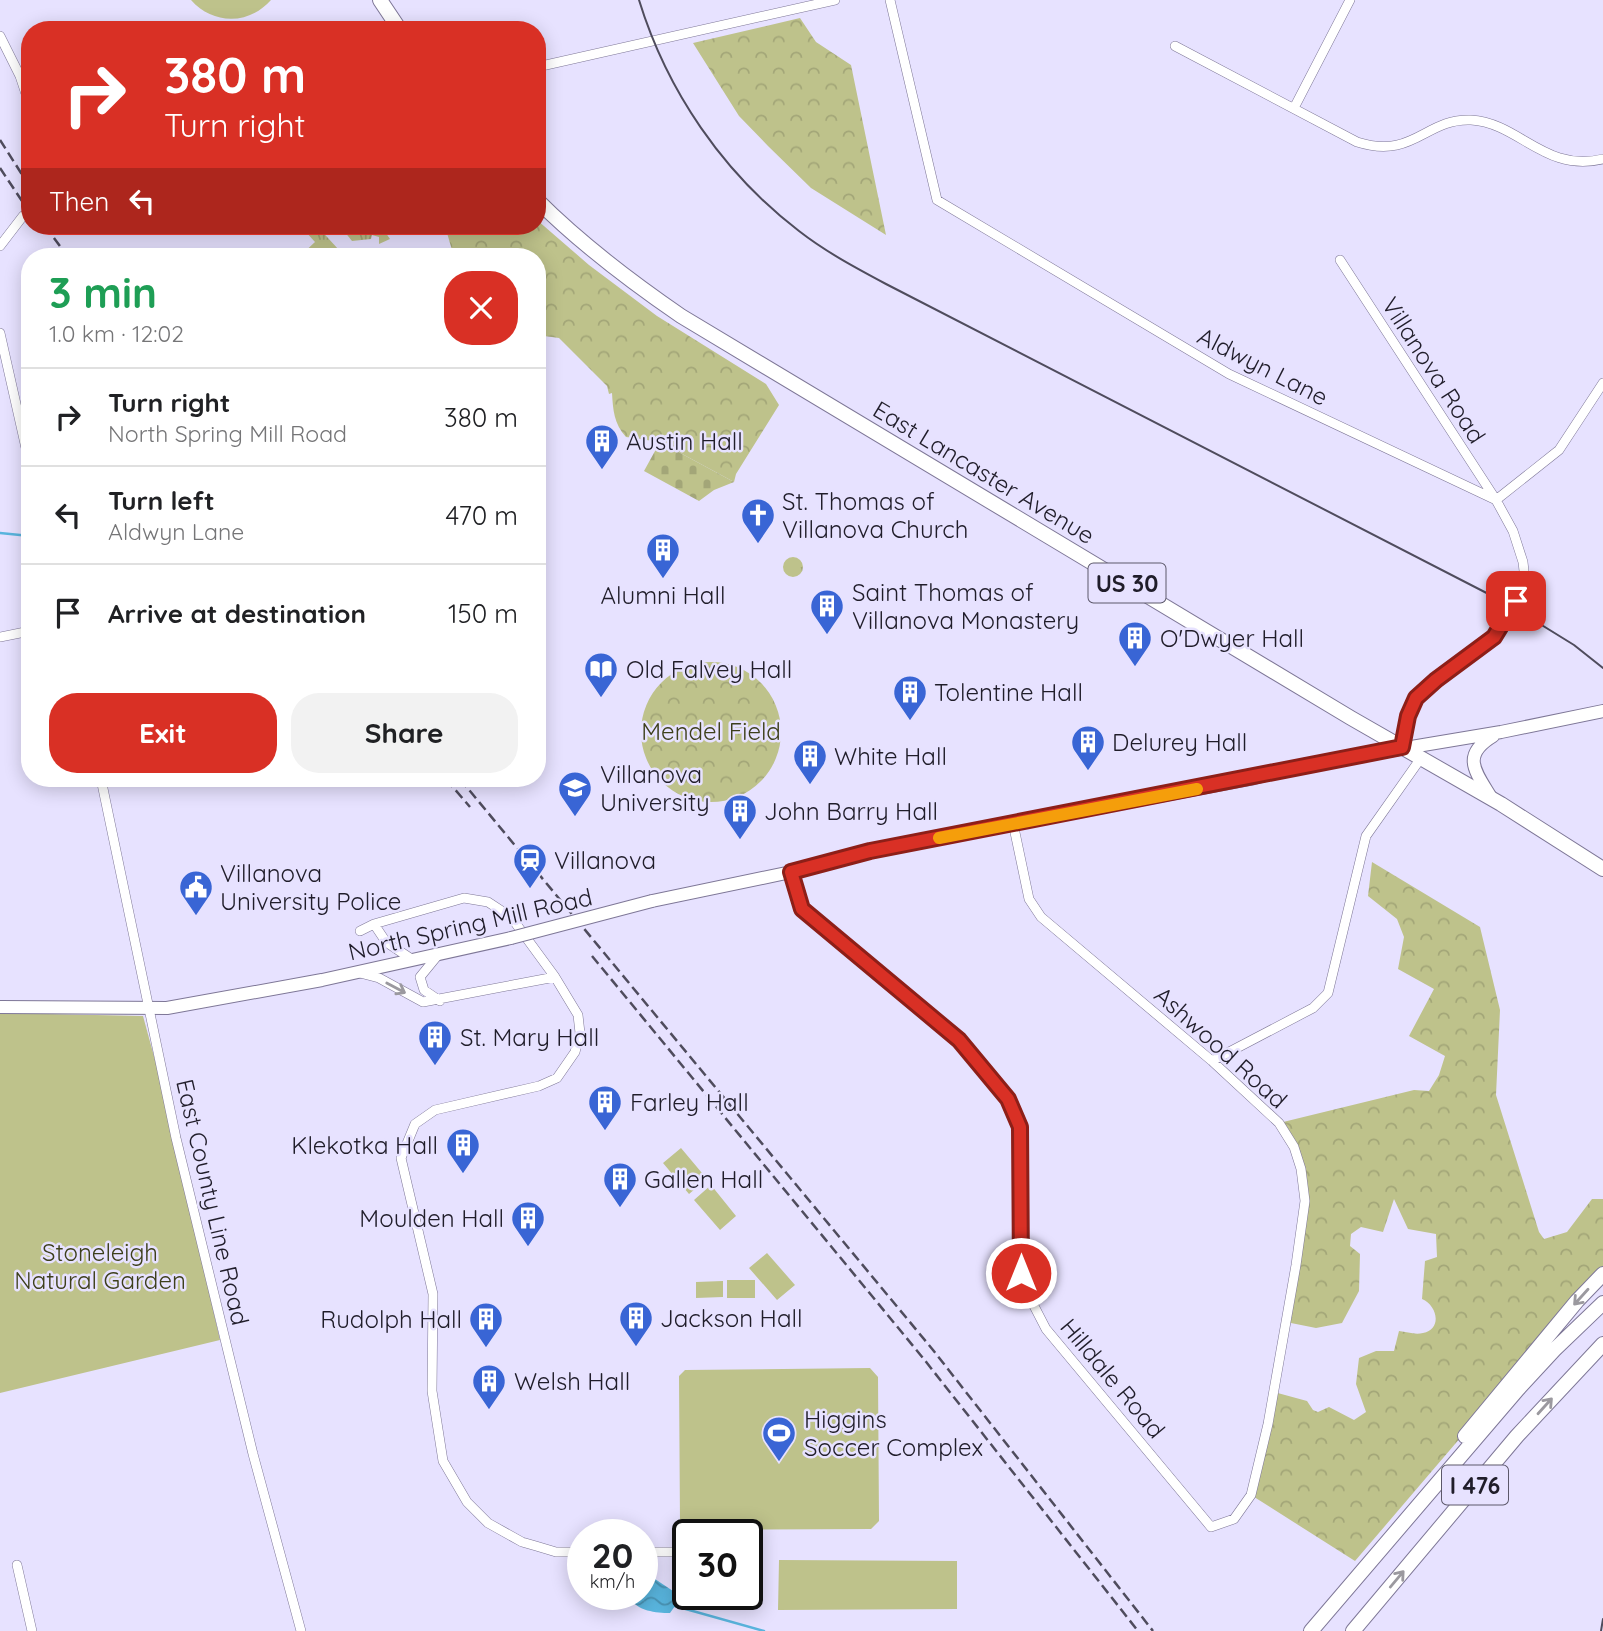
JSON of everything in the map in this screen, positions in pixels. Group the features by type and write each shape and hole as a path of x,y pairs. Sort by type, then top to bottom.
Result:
{"highway":[{"path":"380,0 394,21"},
{"name":"East Lancaster Avenue","path":"546,209 606,261 681,316 1492,799 1603,870"},
{"path":"1424,1498 1476,1421 1603,1274"},
{"name":"I 476","path":"1311,1631 1518,1389 1603,1303"},
{"name":"I 476","path":"1353,1631 1517,1436 1603,1345"}],"main road":[{"name":"North Spring Mill Road","path":"0,1007 151,1009 199,1003 352,974 511,938 652,901 791,872 870,851 1402,747 1501,732 1603,711"},
{"path":"1492,799 1476,772 1473,760 1477,747 1501,732"}],"street":[{"path":"546,65 835,0"},
{"name":"Aldwyn Lane","path":"890,0 937,200 1229,374 1496,500"},
{"path":"1294,108 1350,0"},
{"path":"0,36 21,79"},
{"path":"1175,46 1357,142 1378,147 1397,146 1444,125 1469,120 1494,125 1536,148 1569,161 1591,162 1603,159"},
{"path":"0,246 21,219"},
{"name":"Villanova Road","path":"1340,260 1496,500"},
{"path":"0,333 21,426"},
{"path":"1402,747 1408,716 1416,698 1494,637 1525,580 1523,562 1513,531 1496,500 1559,450 1603,383"},
{"path":"0,637 21,633"},
{"path":"1213,1061 1313,1008 1328,993 1366,836 1421,758"},
{"name":"East County Line Road","path":"103,787 176,1139 253,1454 301,1631"},
{"name":"Ashwood Road","path":"1013,823 1029,899 1041,917 1213,1061 1279,1122 1294,1147 1301,1169 1305,1201 1268,1424 1251,1495 1234,1519 1211,1527"},
{"name":"Hilldale Road","path":"791,872 802,909 959,1040 1008,1099 1020,1127 1021,1273 1032,1302 1046,1329 1211,1527"},
{"path":"360,931 374,924 464,898 488,902 510,917 555,977 579,1015 580,1033 575,1052 557,1078 539,1086 435,1110 415,1124 401,1158 433,1294 432,1391 443,1461 467,1502 488,1523 522,1542 556,1552 567,1552"},
{"path":"374,924 386,942 413,960"},
{"path":"438,954 420,977 424,990 440,1001"},
{"path":"352,974 365,973 379,978 423,1002 440,1001 555,977"},
{"path":"17,1565 32,1631"}],"green space":[{"path":"191,0 271,0 252,14 231,19 210,14"},
{"path":"800,18 816,42 851,65 886,235 811,188 768,146 739,116 693,43"},
{"path":"546,228 589,265 657,316 766,384 779,405 736,474 734,482 660,442 626,437 617,422 612,393 609,394 607,386 559,338 546,336 546,248 451,248 448,235 546,235"},
{"path":"309,235 325,235 337,248 309,248 315,242"},
{"path":"347,235 372,235 371,239 352,241"},
{"path":"372,235 387,235 390,239 379,244 379,237"},
{"path":"660,442 734,482 714,490 699,501 644,471"},
{"path":"793,557 800,560 803,567 800,574 793,577 786,574 783,567 786,560"},
{"name":"Mendel Field","path":"711,662 738,668 760,683 775,705 781,732 775,759 760,781 738,796 711,802 684,796 662,781 647,759 641,732 647,705 662,683 684,668"},
{"path":"1372,862 1480,927 1500,1010 1496,1095 1539,1232 1544,1239 1567,1232 1592,1199 1603,1199 1603,1271 1355,1561 1251,1495 1274,1392 1307,1401 1313,1410 1318,1412 1329,1407 1354,1420 1366,1412 1356,1384 1359,1358 1376,1351 1394,1351 1399,1331 1414,1334 1429,1331 1436,1317 1432,1307 1422,1299 1425,1261 1437,1257 1436,1234 1408,1229 1394,1199 1383,1232 1361,1227 1351,1234 1350,1246 1360,1254 1359,1291 1342,1323 1316,1328 1286,1322 1305,1201 1301,1169 1279,1123 1414,1090 1429,1091 1439,1075 1445,1056 1409,1036 1434,989 1398,969 1404,937 1397,919 1368,896"},
{"name":"Stoneleigh Natural Garden","path":"0,1013 143,1016 164,1093 220,1340 0,1393"},
{"path":"681,1148 707,1179 689,1194 663,1163"},
{"path":"711,1185 736,1216 720,1230 694,1200"},
{"path":"767,1253 795,1285 777,1300 749,1268"},
{"path":"727,1280 755,1280 755,1298 727,1298"},
{"path":"723,1281 723,1297 696,1298 696,1282"},
{"name":"Higgins Soccer Complex","path":"870,1368 878,1377 879,1521 871,1529 763,1530 763,1519 680,1519 679,1376 685,1370"},
{"path":"779,1560 957,1561 957,1609 778,1610"}],"water":[{"path":"658,1581 672,1590 672,1610 670,1613 648,1610 658,1610"}],"waterway":[{"path":"0,533 21,535"},
{"path":"689,1610 764,1631"}],"tram line":[{"path":"639,0 665,66 701,128 746,183 809,239 886,284 1506,603 1574,645 1603,668"},
{"path":"1601,1631 1603,1619"}],"railway":[{"path":"0,140 21,173"},
{"path":"0,168 21,200"},
{"path":"52,235 61,248"},
{"path":"453,787 470,807"},
{"path":"467,787 933,1350 1153,1631"},
{"path":"592,956 923,1358 1138,1631"}],"slow traffic":[{"path":"939,838 1197,789"}],"place":[{"name":"Austin Hall","path":"602,471"},
{"name":"St. Thomas of Villanova Church","path":"758,545"},
{"name":"Alumni Hall","path":"663,580"},
{"name":"Saint Thomas of Villanova Monastery","path":"827,636"},
{"name":"O'Dwyer Hall","path":"1135,668"},
{"name":"Old Falvey Hall","path":"601,699"},
{"name":"Tolentine Hall","path":"910,722"},
{"name":"Delurey Hall","path":"1088,772"},
{"name":"White Hall","path":"810,786"},
{"name":"Villanova University","path":"575,818"},
{"name":"John Barry Hall","path":"740,841"},
{"name":"Villanova","path":"530,890"},
{"name":"Villanova University Police","path":"196,917"},
{"name":"St. Mary Hall","path":"435,1067"},
{"name":"Farley Hall","path":"605,1132"},
{"name":"Klekotka Hall","path":"463,1175"},
{"name":"Gallen Hall","path":"620,1209"},
{"name":"Moulden Hall","path":"528,1248"},
{"name":"Jackson Hall","path":"636,1348"},
{"name":"Rudolph Hall","path":"486,1349"},
{"name":"Welsh Hall","path":"489,1411"},
{"name":"Higgins Soccer Complex","path":"779,1463"}],"route":[{"path":"1021,1273 1020,1127 1008,1099 959,1040 802,909 791,872 870,851 1402,747 1412,703 1422,691 1494,637 1516,601"}]}
